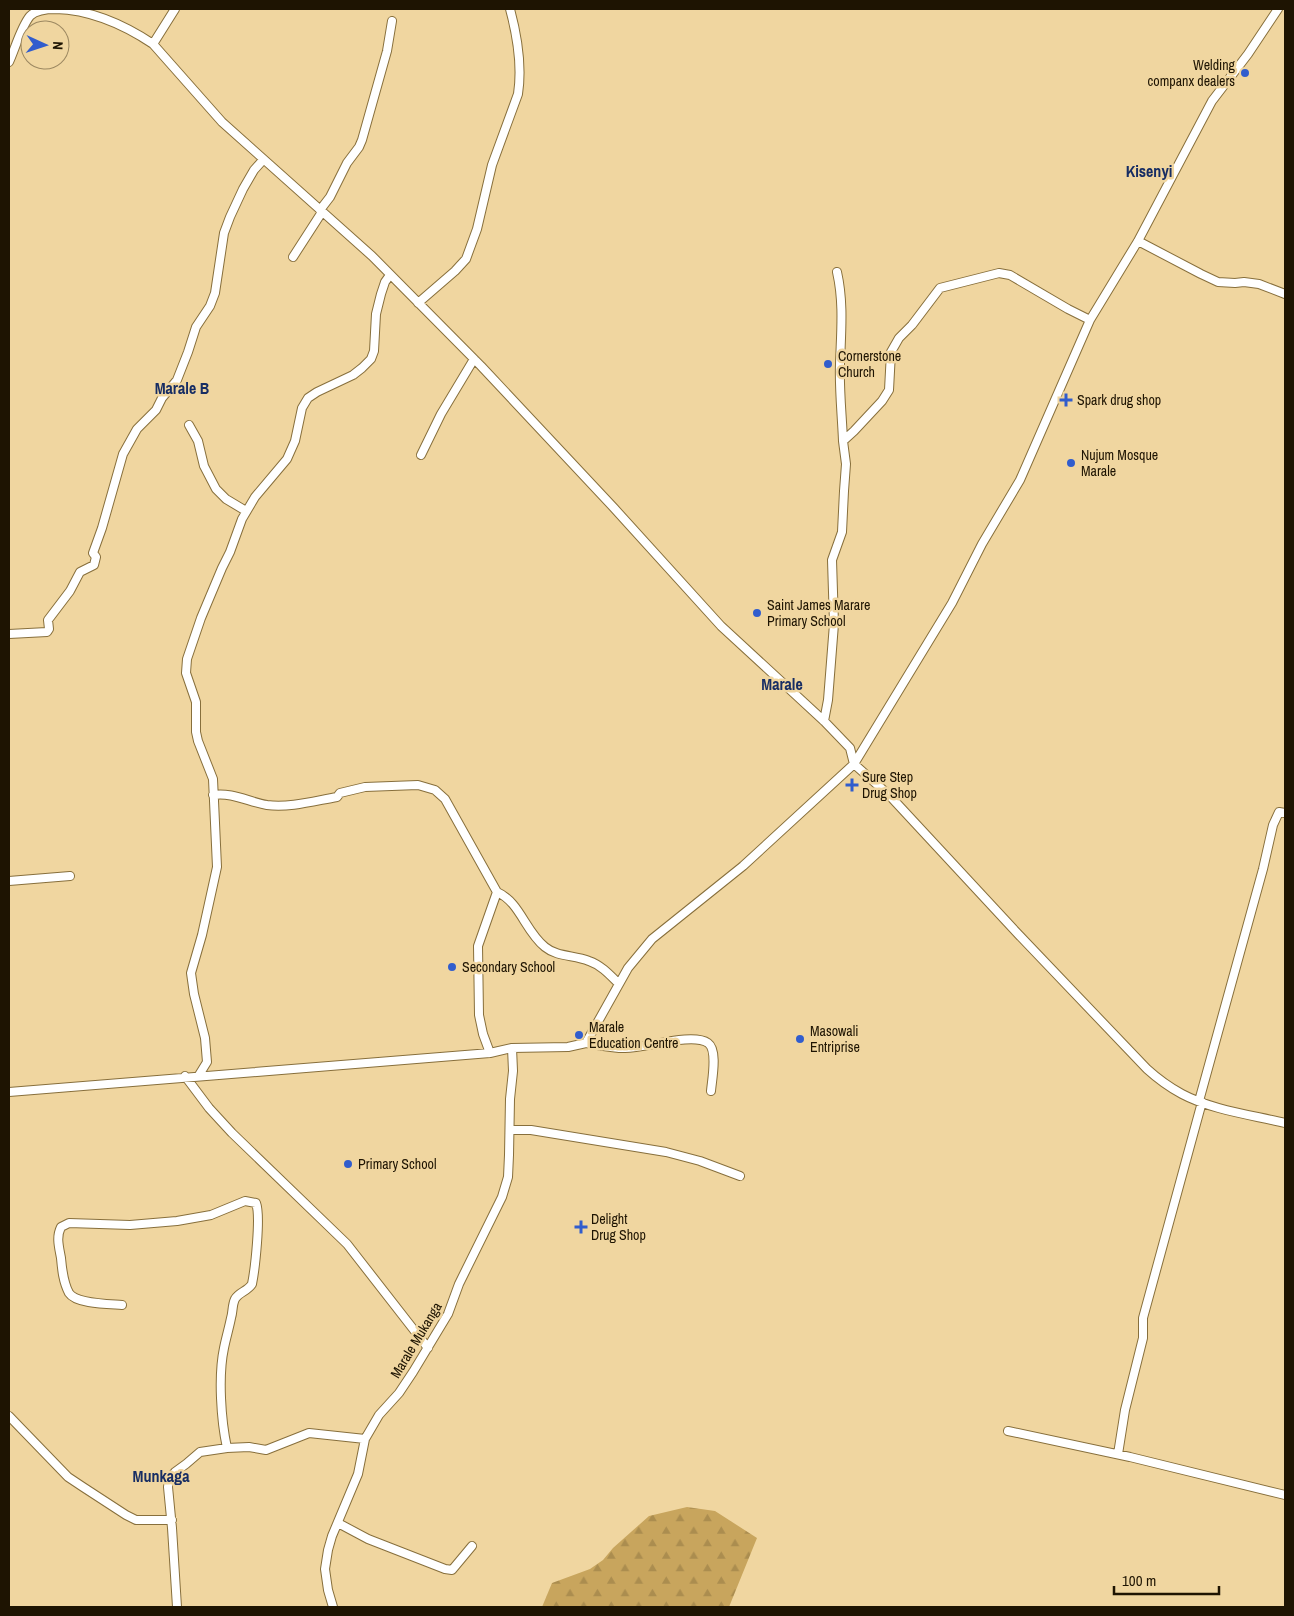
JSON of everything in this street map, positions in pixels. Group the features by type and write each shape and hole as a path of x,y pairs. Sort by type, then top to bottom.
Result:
{"street":[{"path":"153,44 175,9"},
{"path":"418,303 466,259 477,229 492,165 518,94 520,68 510,9"},
{"path":"586,1043 628,968 652,939 743,866 854,764 952,603 982,544 1020,480 1090,320 1138,242 1212,101 1248,54 1278,9"},
{"path":"9,62 27,21 34,13 45,10 67,10 92,14 121,26 153,44 212,113 390,275 474,359 614,508 720,626 824,721 850,748 854,764 890,796 1147,1070 1165,1085 1201,1102 1285,1123"},
{"path":"293,257 362,140 387,51 392,21"},
{"path":"9,634 47,632 49,629 48,620 70,591 80,572 94,565 96,557 94,553 122,454 137,429 156,410 162,398 177,380 196,327 210,306 215,292 224,233 243,189 254,170 263,160"},
{"path":"1138,242 1218,282 1259,284 1285,294"},
{"path":"824,721 828,700 834,624 832,560 842,532 846,464 843,441 840,365 843,308 837,272"},
{"path":"843,441 854,432 882,401 888,390 892,352 895,345 940,288 999,273 1010,275 1060,305 1090,320"},
{"path":"199,1075 207,1062 205,1038 191,973 202,935 217,867 212,774 196,732 196,702 186,673 189,651 246,511 287,459 295,441 302,408 308,398 353,375 371,359 374,351 376,314 385,282 390,275"},
{"path":"421,455 441,414 474,359"},
{"path":"189,425 198,441 204,466 216,489 226,499 246,511"},
{"path":"213,795 227,794 268,805 281,805 337,797 340,793 365,787 418,785 429,787 440,793 444,799 497,892 505,896 514,905 525,925 545,948 557,954 590,961 610,974 619,984"},
{"path":"1118,1454 1125,1410 1143,1338 1144,1318 1273,825 1279,812 1285,813"},
{"path":"9,881 70,876"},
{"path":"490,1053 479,1016 478,946 497,892"},
{"path":"9,1092 185,1076 490,1053 512,1048 568,1047 586,1043 636,1048 673,1040 702,1040 712,1047 714,1056 711,1091"},
{"name":"Marale Mukanga","path":"333,1607 325,1569 328,1550 358,1474 365,1439 379,1415 399,1393 448,1314 459,1284 502,1197 508,1177 514,1071 512,1048"},
{"path":"185,1076 209,1108 232,1133 346,1244 428,1348"},
{"path":"510,1130 540,1131 666,1152 700,1161 740,1176"},
{"path":"122,1305 97,1303 70,1295 64,1281 58,1237 61,1227 70,1223 130,1225 177,1221 211,1215 245,1202 256,1203 258,1222 252,1284 236,1297 233,1304 222,1363 223,1418 227,1448"},
{"path":"9,1416 68,1477 82,1487 136,1520 172,1520"},
{"path":"1008,1431 1118,1454 1285,1495"},
{"path":"177,1607 172,1520 168,1487 169,1479 175,1472 200,1452 249,1447 266,1450 309,1433 365,1439"},
{"path":"338,1523 368,1539 444,1570 452,1570 456,1567 472,1546"}],"green space":[{"path":"687,1507 715,1511 757,1538 729,1607 542,1607 552,1583 590,1569 603,1560 613,1548 649,1516"}],"place":[{"name":"Welding companx dealers","path":"1245,73"},
{"name":"Cornerstone Church","path":"828,364"},
{"name":"Spark drug shop","path":"1066,400"},
{"name":"Nujum Mosque Marale","path":"1071,463"},
{"name":"Saint James Marare Primary School","path":"757,613"},
{"name":"Sure Step Drug Shop","path":"852,785"},
{"name":"Secondary School","path":"452,967"},
{"name":"Marale Education Centre","path":"579,1035"},
{"name":"Masowali Entriprise","path":"800,1039"},
{"name":"Primary School","path":"348,1164"},
{"name":"Delight Drug Shop","path":"581,1227"}],"district":[{"name":"Kisenyi","path":"1149,171"},
{"name":"Marale B","path":"182,388"},
{"name":"Marale","path":"782,684"},
{"name":"Munkaga","path":"161,1476"}]}
